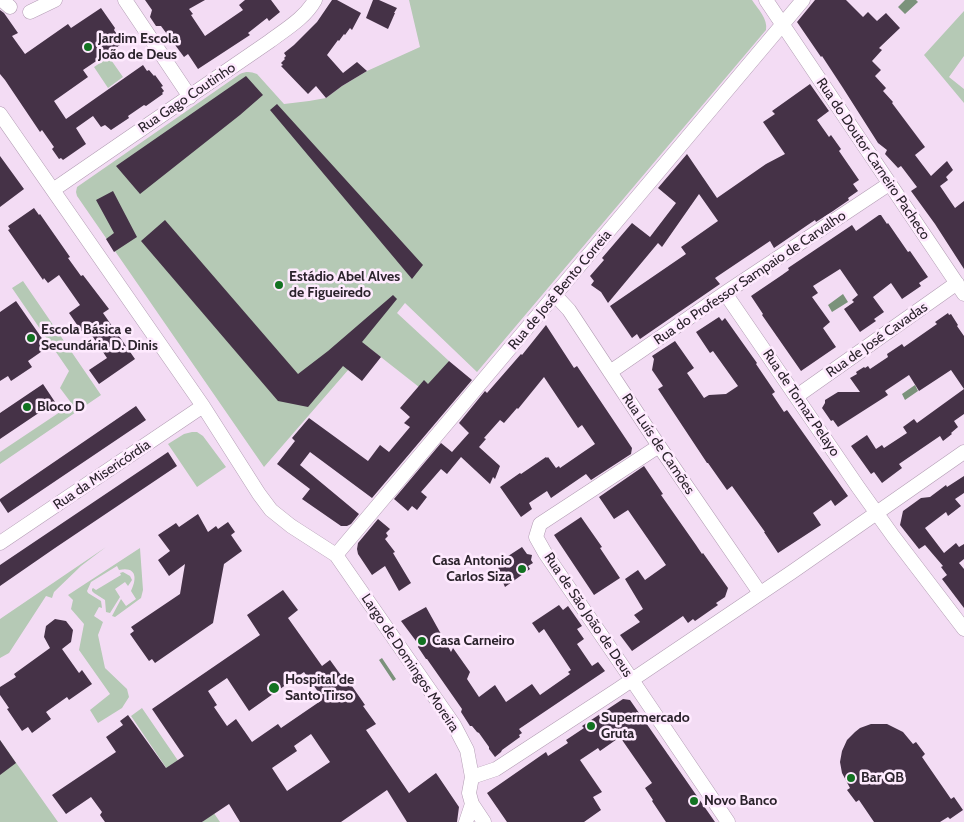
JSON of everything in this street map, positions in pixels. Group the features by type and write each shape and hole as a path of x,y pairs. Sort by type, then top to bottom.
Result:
{"street":[{"path":"30,12 55,0"},
{"path":"125,0 190,97"},
{"name":"Rua Gago Coutinho","path":"53,190 298,21 311,8 315,0"},
{"name":"Rua do Doutor Carneiro Pacheco","path":"766,0 960,289"},
{"name":"Rua de José Bento Correia","path":"336,555 803,0"},
{"path":"0,114 203,406 271,510 291,526 336,555"},
{"name":"Rua do Professor Sampaio de Carvalho","path":"610,372 890,184"},
{"name":"Rua de José Cavadas","path":"796,396 960,289"},
{"name":"Rua de Tomaz Pelayo","path":"725,293 876,512 964,629"},
{"name":"Rua Luís de Camões","path":"555,295 569,310 760,593"},
{"name":"Rua da Misericórdia","path":"0,543 203,406"},
{"name":"Rua de São João de Deus","path":"659,446 540,524 536,537 728,822"},
{"path":"472,776 496,769 632,680 964,452"},
{"name":"Largo de Domingos Moreira","path":"336,555 454,725 467,750 472,776 469,792 472,804"},
{"path":"466,822 472,804"},
{"path":"472,804 484,822"}],"shaded area":[{"path":"409,0 752,0 764,18 766,30 477,372 405,303 397,313 449,361 438,392 424,381 419,387 368,347 264,467 77,196 77,187 240,74 249,72 257,74 284,104 309,101 326,98 367,71 420,47"},
{"path":"905,0 916,0 918,2 905,14 898,7"},
{"path":"964,11 964,56 949,77 964,89 964,103 924,55"},
{"path":"109,57 123,77 108,88 94,67"},
{"path":"23,281 101,395 0,464 0,452 72,404 60,388 69,371 12,288"},
{"path":"843,294 848,302 832,312 828,305"},
{"path":"915,385 918,391 905,400 902,394"},
{"path":"197,432 203,436 226,467 197,487 168,444 184,434"},
{"path":"106,547 81,566 54,592 52,598 46,596 9,653 0,658 0,619"},
{"path":"140,548 143,590 141,598 115,617 112,616 121,599 126,606 136,599 131,591 135,578 134,574 129,570 119,570 117,566 91,582 87,591 101,601 102,608 99,607 94,616 103,622 98,635 105,668 127,689 129,697 122,708 98,723 90,710 110,694 79,650 84,624 71,609 73,600 68,595"},
{"path":"123,572 130,576 132,580 128,586 125,582 115,589 120,597 110,613 106,612 105,600 94,593 92,589 96,590"},
{"path":"382,658 396,679 393,681 379,660"},
{"path":"142,708 220,822 203,822 131,716"},
{"path":"0,740 58,822 0,822"}],"building":[{"path":"145,0 205,0 189,9 205,36 243,10 239,5 245,0 271,0 280,12 269,21 267,18 248,33 250,35 198,69 188,54 184,57 161,26 156,26 150,17 152,10"},
{"path":"332,0 337,0 361,13 352,30 350,28 338,40 327,55 343,73 357,62 367,71 326,98 316,86 308,94 281,66 283,65 281,63 286,56 284,53 317,22"},
{"path":"373,0 379,0 397,8 388,29 366,18"},
{"path":"815,0 846,0 863,17 868,12 877,21 886,13 900,28 879,48 882,50 872,61 881,70 875,76 886,88 883,91 925,147 915,155 931,176 947,161 953,170 946,177 948,180 940,186 955,208 964,201 964,269 911,191 917,187 901,166 898,168 885,154 887,150 878,143 822,56 797,22"},
{"path":"101,8 123,43 83,70 88,77 54,101 66,119 143,65 147,71 149,70 155,75 163,86 161,87 164,91 163,94 128,116 129,118 111,130 105,125 101,127 93,116 76,128 86,144 63,160 59,159 52,149 54,147 42,130 40,132 0,74 0,10 18,33 12,36 25,54 68,24 71,28"},
{"path":"246,76 263,95 140,194 116,166"},
{"path":"810,84 829,111 817,120 829,137 831,135 841,149 839,151 859,180 853,184 858,191 833,211 816,222 815,220 774,248 770,241 715,278 720,284 640,339 637,334 632,338 610,306 686,254 681,247 718,221 699,194 662,247 658,243 608,303 601,292 591,285 594,281 590,276 604,260 602,258 632,223 650,237 676,203 658,188 687,154 717,198 766,164 785,154 763,122 775,114 772,111"},
{"path":"277,104 423,265 412,279 270,110"},
{"path":"0,156 24,189 0,207"},
{"path":"113,191 137,237 114,252 106,239 114,233 96,200"},
{"path":"34,208 70,257 68,258 81,276 83,275 109,309 103,313 135,359 99,384 89,370 107,358 87,328 82,332 69,313 80,305 59,275 48,283 44,278 43,280 8,230 10,229 8,226"},
{"path":"879,215 888,223 928,277 919,283 921,286 902,299 891,283 873,297 884,312 874,319 876,321 860,332 844,309 854,302 852,300 858,295 840,269 813,286 818,293 812,297 830,322 823,328 836,347 801,371 751,296 789,270 788,268 852,225 856,231"},
{"path":"165,220 298,374 393,295 397,299 362,342 381,357 362,381 343,366 308,407 278,401 141,241"},
{"path":"16,301 48,347 28,361 32,367 11,381 8,376 0,381 0,312"},
{"path":"948,313 949,315 951,314 964,336 964,389 951,370 919,391 909,375 885,391 888,395 838,427 833,420 831,421 822,408 825,400 838,392 860,392 850,378 857,374 856,372 868,366 870,369 888,357 887,354 902,344 904,347 937,324 935,322"},
{"path":"719,317 722,321 725,318 757,363 775,392 772,394 784,412 787,410 848,496 835,506 831,500 813,513 821,525 778,553 732,486 727,490 707,463 658,389 663,386 652,370 654,359 652,356 675,341 694,368 687,373 704,398 709,395 726,394 738,386 713,351 710,353 696,332"},
{"path":"546,325 574,368 577,366 632,448 631,454 591,480 586,474 551,498 547,491 529,503 532,509 521,517 500,487 546,457 556,468 559,466 560,468 595,444 582,425 578,428 544,377 504,423 500,420 484,438 486,439 479,447 500,466 495,479 493,477 490,484 461,457 447,474 441,469 421,492 427,497 417,510 412,506 408,511 394,499 441,443 452,452 469,433 459,423 485,391 487,393 522,355"},
{"path":"449,361 472,380 372,498 310,452 300,465 359,514 351,524 341,526 302,499 310,489 277,464 295,441 292,438 309,418 368,461 380,445 389,452 410,427 404,423 410,417 400,408 424,380 428,384"},
{"name":"Bloco D","path":"43,384 55,402 0,439 0,413"},
{"path":"964,389 964,414 954,421 958,427 952,434 943,441 940,436 899,464 902,468 882,483 874,472 871,474 851,446 867,435 876,449 882,445 884,448 907,433 903,427 914,419 917,423"},
{"path":"136,406 146,420 8,513 0,499"},
{"path":"168,452 177,466 0,586 0,565"},
{"path":"644,466 663,494 661,495 728,588 725,597 716,603 718,605 695,621 693,619 688,623 683,616 632,651 620,635 640,622 634,615 643,609 625,579 638,570 645,580 666,565 628,510 614,519 599,497"},
{"path":"964,476 964,493 955,499 961,506 948,516 946,512 925,528 944,553 956,543 959,547 964,544 964,559 959,563 964,569 964,608 942,579 947,575 941,567 943,566 925,545 919,549 900,525 903,511 921,498 930,497 946,485 947,487"},
{"path":"198,514 208,532 216,526 218,529 228,522 235,532 231,535 242,551 224,564 213,623 155,663 152,659 149,661 130,634 134,631 131,627 180,594 185,564 169,576 158,560 170,551 158,535 176,523 179,527"},
{"path":"581,517 602,547 600,548 620,578 594,595 554,535"},
{"path":"378,519 390,529 386,533 388,536 385,539 395,552 393,553 411,583 399,591 385,566 372,575 358,554 358,543"},
{"name":"Casa Antonio Carlos Siza","path":"522,547 527,554 532,555 531,560 533,563 528,566 530,569 505,587 498,571 499,565 502,560"},
{"name":"Hospital de Santo Tirso","path":"283,590 298,610 288,618 322,666 330,660 343,678 345,676 376,724 366,730 409,793 436,773 459,807 457,822 407,822 387,790 341,822 240,822 229,804 202,822 105,822 100,815 102,812 91,797 66,814 52,795 116,752 106,737 123,725 120,721 128,715 166,768 184,756 152,709 260,635 247,615","holes":["304,672 322,700 281,728 278,724 252,742 236,719 227,726 214,707 217,705 208,691 227,678 249,711","311,734 330,762 287,791 272,768 297,751 294,746"]},
{"path":"559,605 563,610 568,606 582,626 577,629 584,639 577,644 592,666 598,662 605,671 519,729 522,733 519,735 520,737 495,757 479,733 470,726 461,712 462,709 401,621 426,607 451,652 453,648 470,672 467,679 479,697 495,685 506,702 532,684 540,695 570,674 568,672 571,670 544,629 539,633 532,623"},
{"path":"55,619 66,621 73,630 71,642 62,649 79,673 82,670 92,684 69,700 67,697 46,712 51,719 32,733 28,727 22,731 0,695 0,687 16,677 14,674 50,648 44,637 46,626"},
{"path":"623,699 630,700 715,822 666,822 645,788 652,783 620,737 600,751 598,748 580,760 602,792 593,797 601,810 584,822 507,822 487,793 546,752 548,756 568,743 566,740 584,728 582,726"},
{"path":"871,724 887,724 903,732 913,744 916,742 925,754 922,757 951,799 954,797 963,810 950,819 948,817 940,822 874,822 859,800 856,802 847,790 850,788 842,773 840,762 847,740 860,728"},
{"path":"0,740 16,763 0,775"}],"place":[{"name":"Jardim Escola João de Deus","path":"88,47"},
{"name":"Estádio Abel Alves de Figueiredo","path":"279,285"},
{"name":"Escola Básica e Secundária D. Dinis","path":"31,338"},
{"name":"Bloco D","path":"27,407"},
{"name":"Casa Antonio Carlos Siza","path":"522,569"},
{"name":"Casa Carneiro","path":"422,641"},
{"name":"Hospital de Santo Tirso","path":"274,688"},
{"name":"Supermercado Gruta","path":"591,726"},
{"name":"Bar QB","path":"851,778"},
{"name":"Novo Banco","path":"694,801"}]}
